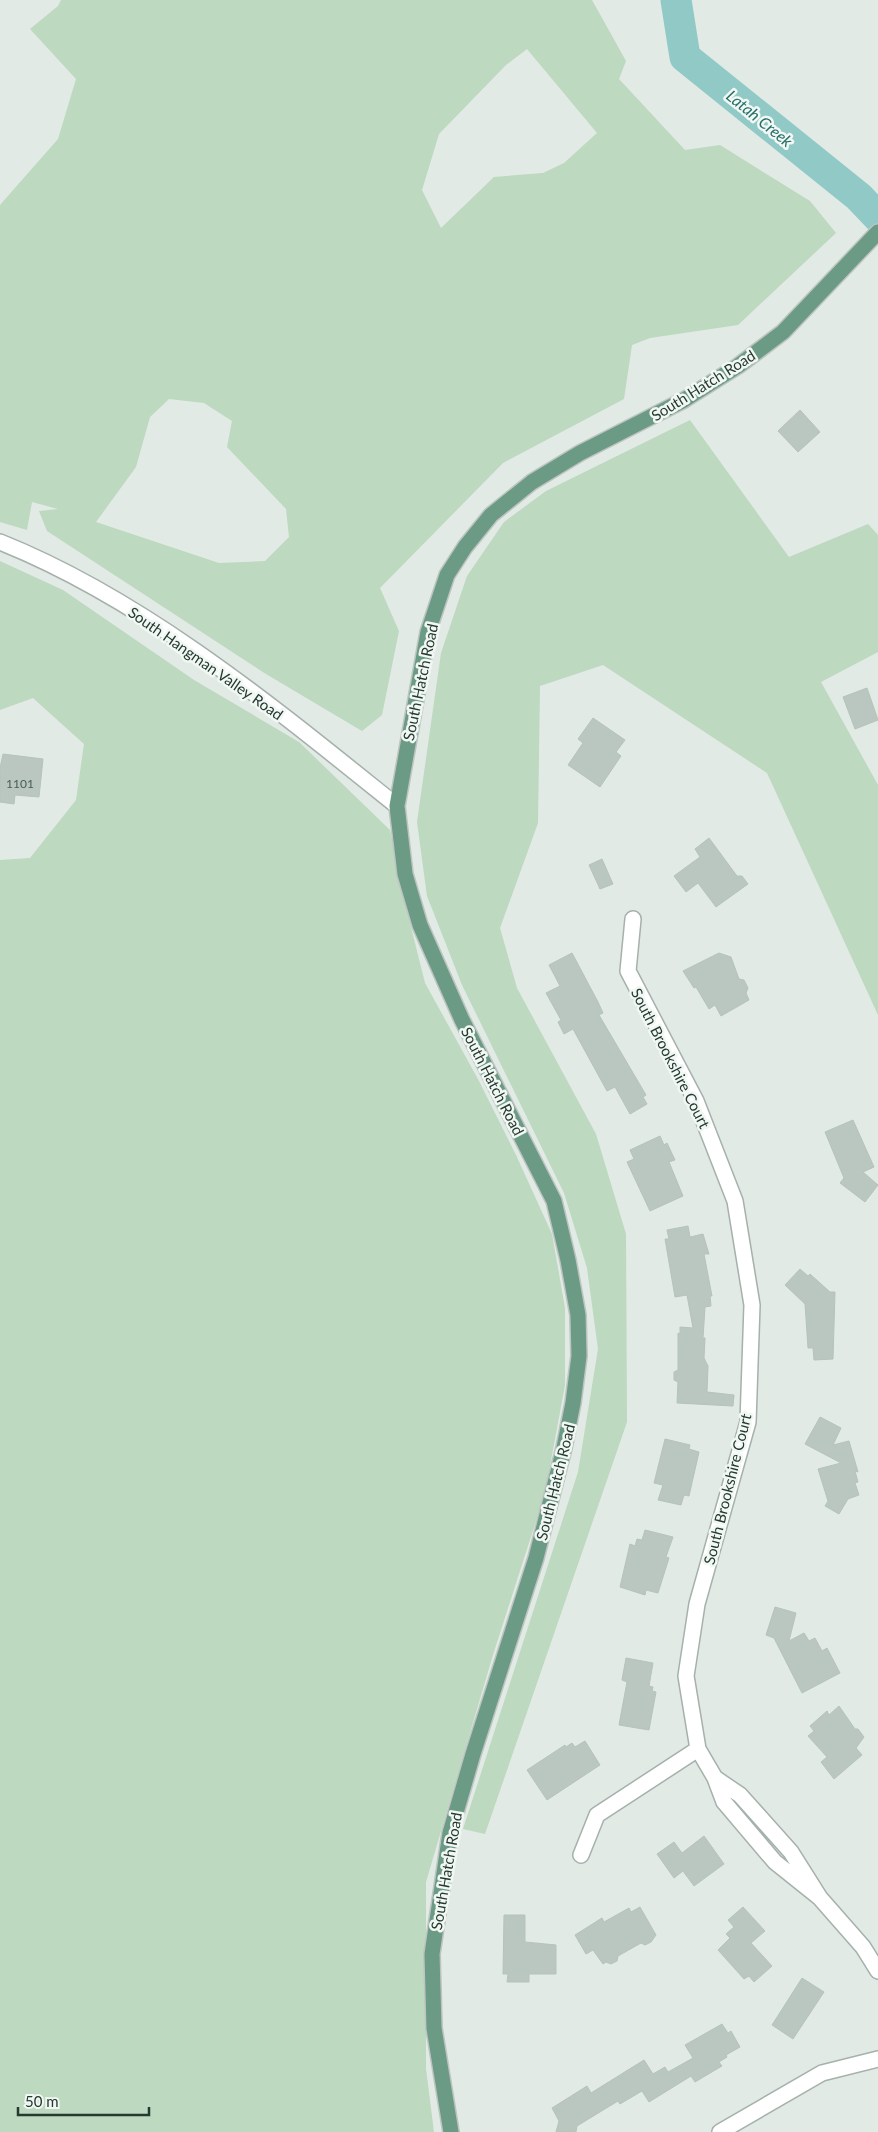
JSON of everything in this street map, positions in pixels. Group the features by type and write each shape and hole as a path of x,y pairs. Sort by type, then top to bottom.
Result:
{"main road":[{"name":"South Hatch Road","path":"451,2132 434,2028 432,1954 450,1833 473,1754 536,1558 564,1448 573,1403 578,1356 578,1315 568,1260 554,1201 462,1020 420,925 405,874 397,806 428,632 448,575 465,547 486,522 532,482 580,453 684,400 738,366 783,332 878,232"}],"street":[{"name":"South Hangman Valley Road","path":"0,542 32,555 138,613 236,680 397,806"},
{"name":"South Brookshire Court","path":"633,919 628,972 696,1101 735,1201 752,1305 748,1422 697,1604 686,1676 698,1749 715,1778 740,1795 791,1852 820,1898 863,1946 878,1971"},
{"path":"581,1854 598,1816 698,1749"},
{"path":"720,2132 822,2073 878,2059"}],"green space":[{"path":"61,0 592,0 626,61 619,79 685,150 720,145 810,201 836,233 738,325 650,338 632,345 624,399 503,463 380,588 399,631 382,715 362,731 266,674 47,531 39,511 58,509 32,502 27,530 0,522 0,205 58,139 76,79 30,29 58,6","holes":["527,49 597,133 564,163 543,173 494,177 441,228 422,190 439,134 506,65","169,399 204,403 232,421 227,447 286,509 289,537 265,561 219,563 96,522 136,467 150,417"]},
{"path":"690,420 789,557 868,524 878,535 878,652 821,682 878,785 878,1015 767,773 603,665 540,686 538,823 500,928 517,988 596,1134 626,1234 627,1422 485,1834 463,1829 578,1472 598,1349 587,1268 564,1193 462,985 427,896 417,822 441,653 467,576 504,522 546,491"},
{"path":"0,561 63,590 194,680 299,742 390,830 425,983 479,1081 516,1155 552,1234 565,1308 565,1385 545,1493 493,1655 426,1882 426,2069 434,2132 0,2132 0,860 30,858 76,800 84,744 33,698 0,710"}],"building":[{"path":"800,410 820,432 798,452 778,431"},
{"path":"867,688 878,720 855,729 843,697"},
{"path":"593,718 625,740 616,752 621,756 600,787 568,765 583,743 578,739"},
{"path":"3,754 43,759 39,797 15,795 14,804 0,802 0,768"},
{"path":"709,838 737,876 742,876 748,884 716,907 698,883 686,892 674,876 700,857 695,849"},
{"path":"602,859 613,884 600,889 589,865"},
{"path":"572,953 603,1013 599,1015 646,1095 643,1097 647,1104 630,1114 615,1087 607,1091 573,1029 564,1034 558,1022 561,1020 546,993 560,986 549,965"},
{"path":"719,953 731,957 739,979 744,980 748,988 746,993 749,1000 721,1016 715,1005 709,1009 696,987 694,988 683,971"},
{"path":"853,1120 874,1167 863,1172 878,1185 865,1202 840,1183 844,1178 825,1132"},
{"path":"660,1136 664,1145 667,1143 675,1160 669,1162 683,1196 650,1211 627,1162 634,1159 630,1150"},
{"path":"688,1226 690,1237 703,1234 709,1254 704,1254 712,1296 710,1296 711,1306 705,1307 703,1338 705,1338 704,1358 708,1366 707,1392 734,1395 733,1406 677,1403 678,1382 674,1380 674,1372 678,1370 678,1333 680,1334 680,1327 693,1328 687,1295 675,1297 665,1239 669,1239 667,1230"},
{"path":"800,1269 808,1276 810,1274 830,1292 835,1292 833,1359 814,1360 813,1348 808,1348 805,1304 785,1285"},
{"path":"820,1417 841,1428 833,1445 849,1441 858,1472 855,1471 858,1482 855,1483 859,1495 848,1499 839,1514 825,1506 828,1501 818,1469 841,1463 805,1444"},
{"path":"665,1439 690,1445 689,1449 699,1452 689,1496 684,1495 681,1505 658,1500 663,1485 654,1483"},
{"path":"645,1530 673,1537 666,1557 669,1558 658,1593 646,1590 645,1595 620,1587 630,1544 635,1546 637,1539 642,1540"},
{"path":"775,1607 796,1613 789,1641 804,1633 809,1641 815,1638 822,1651 827,1648 840,1673 802,1693 774,1638 766,1635"},
{"path":"626,1658 653,1663 649,1686 653,1687 652,1691 656,1692 649,1730 619,1725 627,1682 622,1680"},
{"path":"839,1706 855,1729 858,1729 864,1737 856,1748 862,1755 834,1779 821,1762 827,1757 808,1736 814,1731 810,1726 827,1711 829,1715"},
{"path":"585,1741 600,1765 547,1800 527,1770 565,1745 566,1747 572,1743 575,1747"},
{"path":"704,1836 724,1864 694,1886 683,1871 674,1878 657,1854 674,1842 682,1853"},
{"path":"640,1907 656,1935 651,1942 645,1945 641,1943 618,1956 617,1961 611,1964 606,1962 603,1964 593,1950 586,1954 575,1935 602,1918 604,1922 629,1908 631,1912"},
{"path":"743,1907 765,1931 751,1943 772,1966 754,1982 749,1976 744,1979 718,1950 730,1938 726,1934 734,1927 728,1920"},
{"path":"504,1915 525,1915 525,1942 556,1945 556,1974 529,1974 529,1982 507,1982 508,1974 503,1974"},
{"path":"802,1978 824,1992 793,2039 772,2025"},
{"path":"722,2024 728,2033 731,2031 740,2047 726,2055 727,2057 719,2062 722,2066 695,2082 691,2076 649,2102 642,2091 620,2104 618,2101 577,2126 576,2132 556,2132 559,2121 552,2108 587,2086 591,2093 644,2060 653,2074 665,2067 668,2072 693,2058 685,2045"}],"waterway":[{"name":"Latah Creek","path":"676,0 685,57 859,197 878,217"}]}
